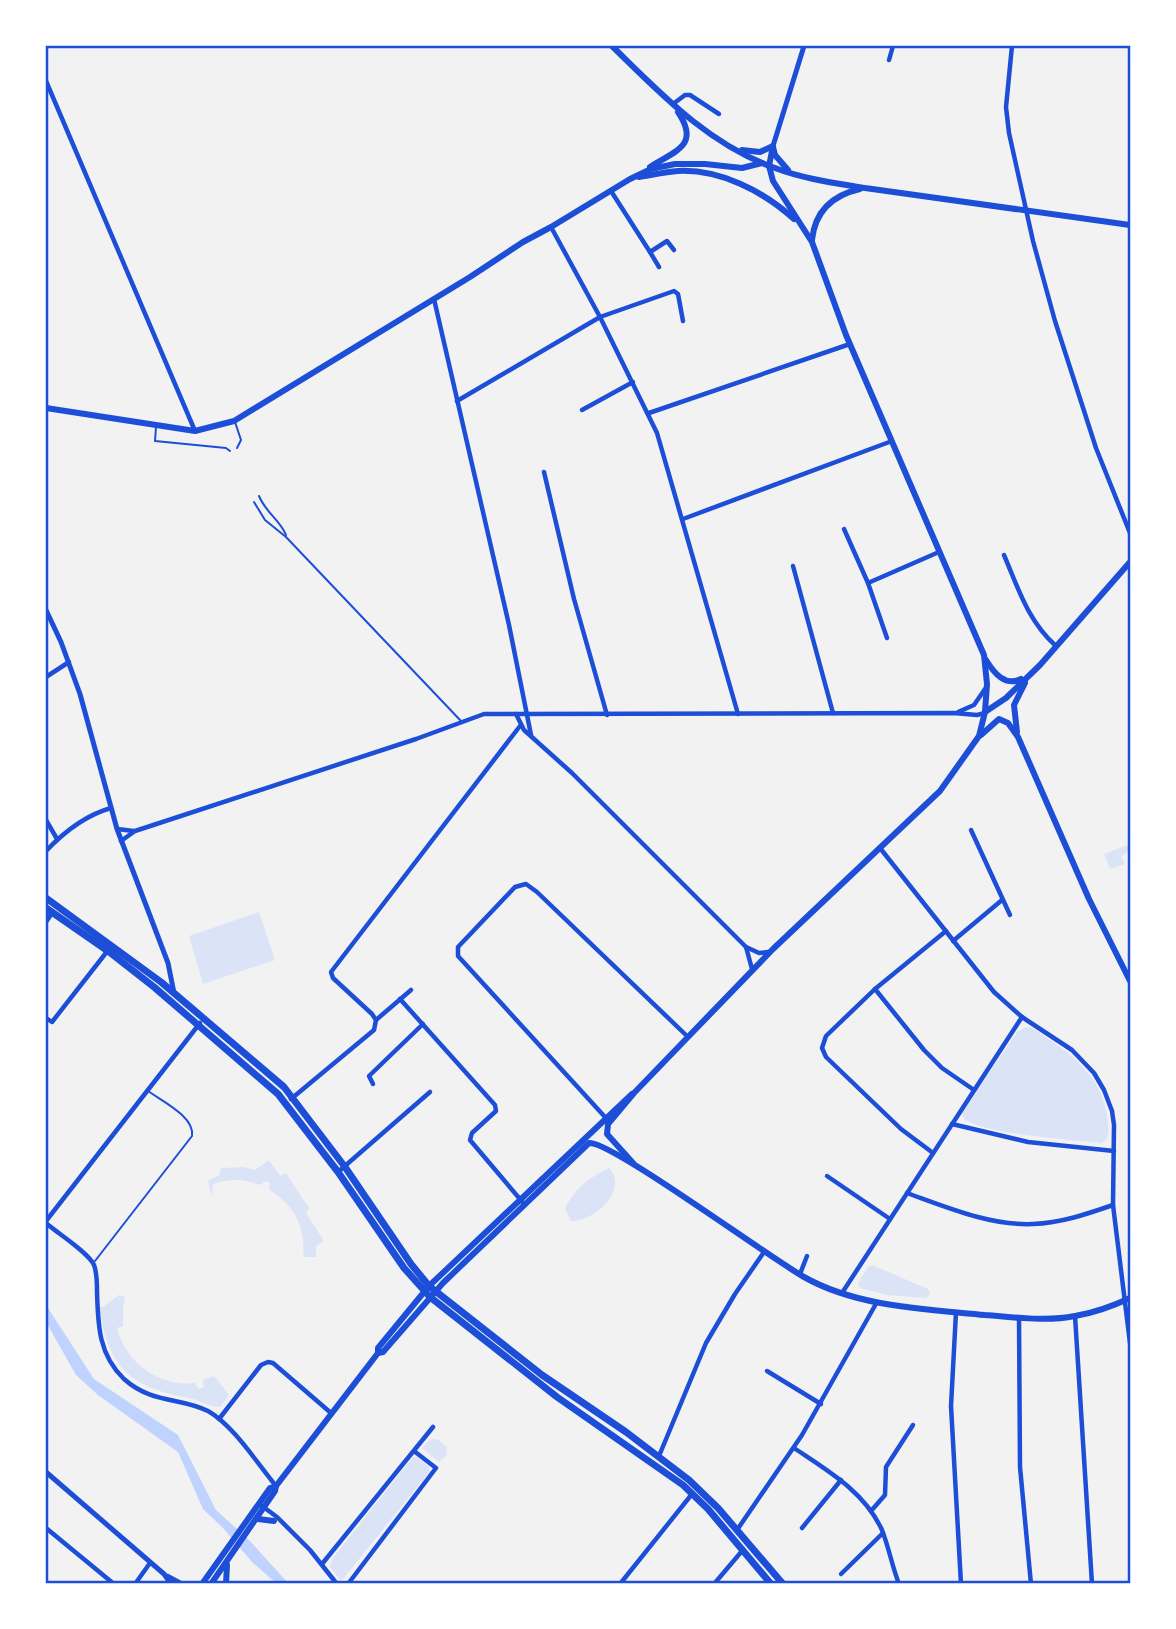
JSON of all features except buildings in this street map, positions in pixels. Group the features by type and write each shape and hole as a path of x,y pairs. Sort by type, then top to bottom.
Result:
{"main road":[{"path":"612,46 708,133 733,149 765,164 795,174 865,188 1130,225"},
{"path":"46,408 195,431 234,421 670,154 685,141 688,129 673,104"},
{"path":"733,149 760,152 773,146"},
{"path":"773,146 765,164 778,192 812,242 850,344 984,655 1002,679 1018,681 1056,646"},
{"path":"773,146 782,165 795,174"},
{"path":"630,179 651,169 676,164 741,168 765,164"},
{"path":"630,179 679,171 722,178 762,194 806,230"},
{"path":"812,242 816,222 829,202 845,193 865,188"},
{"path":"985,712 1006,698 1032,672 1130,562"},
{"path":"979,736 985,712 987,684 984,655"},
{"path":"1018,737 1014,705 1032,672"},
{"path":"633,1163 626,1153 611,1141 606,1128 634,1093 774,949 940,791 979,736 999,719 1008,723 1018,737 1080,879 1130,981"},
{"path":"46,898 293,1097 429,1291 657,1461 692,1494 771,1584"},
{"path":"49,911 110,948 174,993 286,1102 342,1170"},
{"path":"525,1202 605,1117 634,1093"},
{"path":"211,1584 262,1508 270,1488 276,1486 378,1353 378,1348 429,1291 589,1143 599,1144 633,1163 800,1275 842,1294 956,1312 1019,1318 1075,1316 1128,1299"},
{"path":"657,1461 690,1480 783,1584"},
{"path":"254,1517 274,1521"},
{"path":"202,1584 249,1531 254,1517"},
{"path":"226,1584 228,1559"}],"street":[{"path":"773,146 804,46"},
{"path":"889,61 893,46"},
{"path":"1012,46 1006,107 1009,133 1027,212 1055,321 1096,448 1130,533"},
{"path":"46,81 195,431"},
{"path":"673,104 687,94 719,114"},
{"path":"611,191 659,267"},
{"path":"551,227 649,414 738,714"},
{"path":"650,252 667,241 674,250"},
{"path":"457,401 600,317 674,291 678,294 683,321"},
{"path":"434,299 531,735"},
{"path":"649,414 850,344"},
{"path":"582,410 633,382"},
{"path":"682,520 892,441"},
{"path":"544,472 574,599 607,715"},
{"path":"844,529 868,583 887,638"},
{"path":"868,583 939,552"},
{"path":"1004,555 1031,618 1056,646"},
{"path":"793,566 833,713"},
{"path":"46,614 69,662 80,694 117,829 168,963 174,993"},
{"path":"46,677 69,662"},
{"path":"954,713 974,705 987,684"},
{"path":"121,841 135,831 484,714 977,715 985,712"},
{"path":"516,714 520,726 746,947 759,953 774,949"},
{"path":"376,1020 333,978 331,972 520,726"},
{"path":"46,851 57,839 83,820 111,808"},
{"path":"46,820 57,839"},
{"path":"117,829 135,831"},
{"path":"971,830 1010,915"},
{"path":"880,848 994,992 1022,1017 1072,1050 1094,1073 1112,1111 1113,1205 1128,1299 1130,1343"},
{"path":"605,1117 458,957 458,947 515,887 526,884 537,891 688,1037"},
{"path":"953,941 1002,901"},
{"path":"46,922 49,911"},
{"path":"933,1153 901,1129 822,1053 826,1036 876,989 946,931"},
{"path":"746,947 752,971"},
{"path":"46,1018 52,1023 110,948"},
{"path":"876,989 933,1059 974,1090"},
{"path":"286,1102 374,1030 376,1020 411,990"},
{"path":"400,999 495,1105 496,1111 472,1133 470,1140 525,1202"},
{"path":"842,1294 1022,1017"},
{"path":"201,1022 46,1222 93,1263 96,1273 98,1331 107,1356 125,1380 158,1398 203,1409 219,1419 276,1486"},
{"path":"373,1084 369,1076 423,1024"},
{"path":"342,1170 430,1092"},
{"path":"952,1125 1028,1142 1114,1151"},
{"path":"827,1176 890,1219"},
{"path":"907,1193 949,1208 1020,1224 1058,1221 1113,1205"},
{"path":"657,1461 706,1343 764,1252"},
{"path":"800,1275 807,1256"},
{"path":"737,1530 821,1404 877,1301"},
{"path":"956,1312 951,1406 961,1584"},
{"path":"1075,1316 1092,1584"},
{"path":"1019,1318 1020,1467 1031,1584"},
{"path":"219,1419 261,1365 268,1362 273,1363 331,1413"},
{"path":"767,1371 821,1404"},
{"path":"871,1511 885,1495 885,1469 913,1424"},
{"path":"323,1564 433,1427"},
{"path":"794,1448 841,1480 871,1511 883,1533 899,1584"},
{"path":"348,1584 436,1468 414,1451"},
{"path":"46,1472 150,1563 182,1584"},
{"path":"269,1478 281,1479"},
{"path":"802,1528 841,1480"},
{"path":"620,1584 692,1494"},
{"path":"262,1508 274,1521 282,1524"},
{"path":"262,1508 323,1564 337,1584"},
{"path":"46,1528 114,1584"},
{"path":"841,1574 883,1533"},
{"path":"714,1584 742,1551"},
{"path":"135,1584 150,1563"},
{"path":"164,1574 171,1584"}],"lane":[{"path":"234,421 241,440 237,448"},
{"path":"156,426 155,441 226,448 230,451"},
{"path":"259,496 267,511 281,525 286,537"},
{"path":"254,502 265,520 286,537 461,721"},
{"path":"93,1263 192,1136 190,1123 147,1090"}],"shaded area":[{"path":"1130,844 1130,851 1121,856 1125,864 1110,869 1104,854"},
{"path":"259,912 275,960 203,984 189,936"},
{"path":"1026,1027 1032,1028 1072,1056 1093,1079 1106,1108 1108,1134 1101,1143 1029,1136 990,1129 964,1119 962,1112 1017,1032"},
{"path":"269,1160 280,1176 286,1173 309,1208 306,1213 324,1241 316,1246 316,1257 303,1257 303,1236 297,1218 286,1203 269,1190 270,1183 266,1181 260,1185 236,1180 219,1182 213,1184 212,1197 208,1181 219,1175 221,1168 244,1167 255,1170"},
{"path":"609,1168 615,1185 607,1202 590,1216 571,1221 565,1208 578,1189"},
{"path":"872,1265 928,1289 930,1294 926,1298 887,1295 860,1288 858,1283"},
{"path":"119,1295 125,1297 123,1326 117,1328 121,1341 136,1362 157,1377 195,1383 198,1389 204,1387 203,1380 214,1376 229,1395 220,1407 151,1388 125,1371 109,1345 99,1307"},
{"path":"434,1439 447,1447 446,1456 439,1462 422,1448"},
{"path":"413,1457 417,1457 430,1471 340,1580 330,1567 332,1559"}],"water":[{"path":"46,1305 94,1379 178,1435 216,1510 250,1541 288,1583 276,1583 253,1563 203,1509 178,1452 98,1395 76,1375 46,1322"}]}
